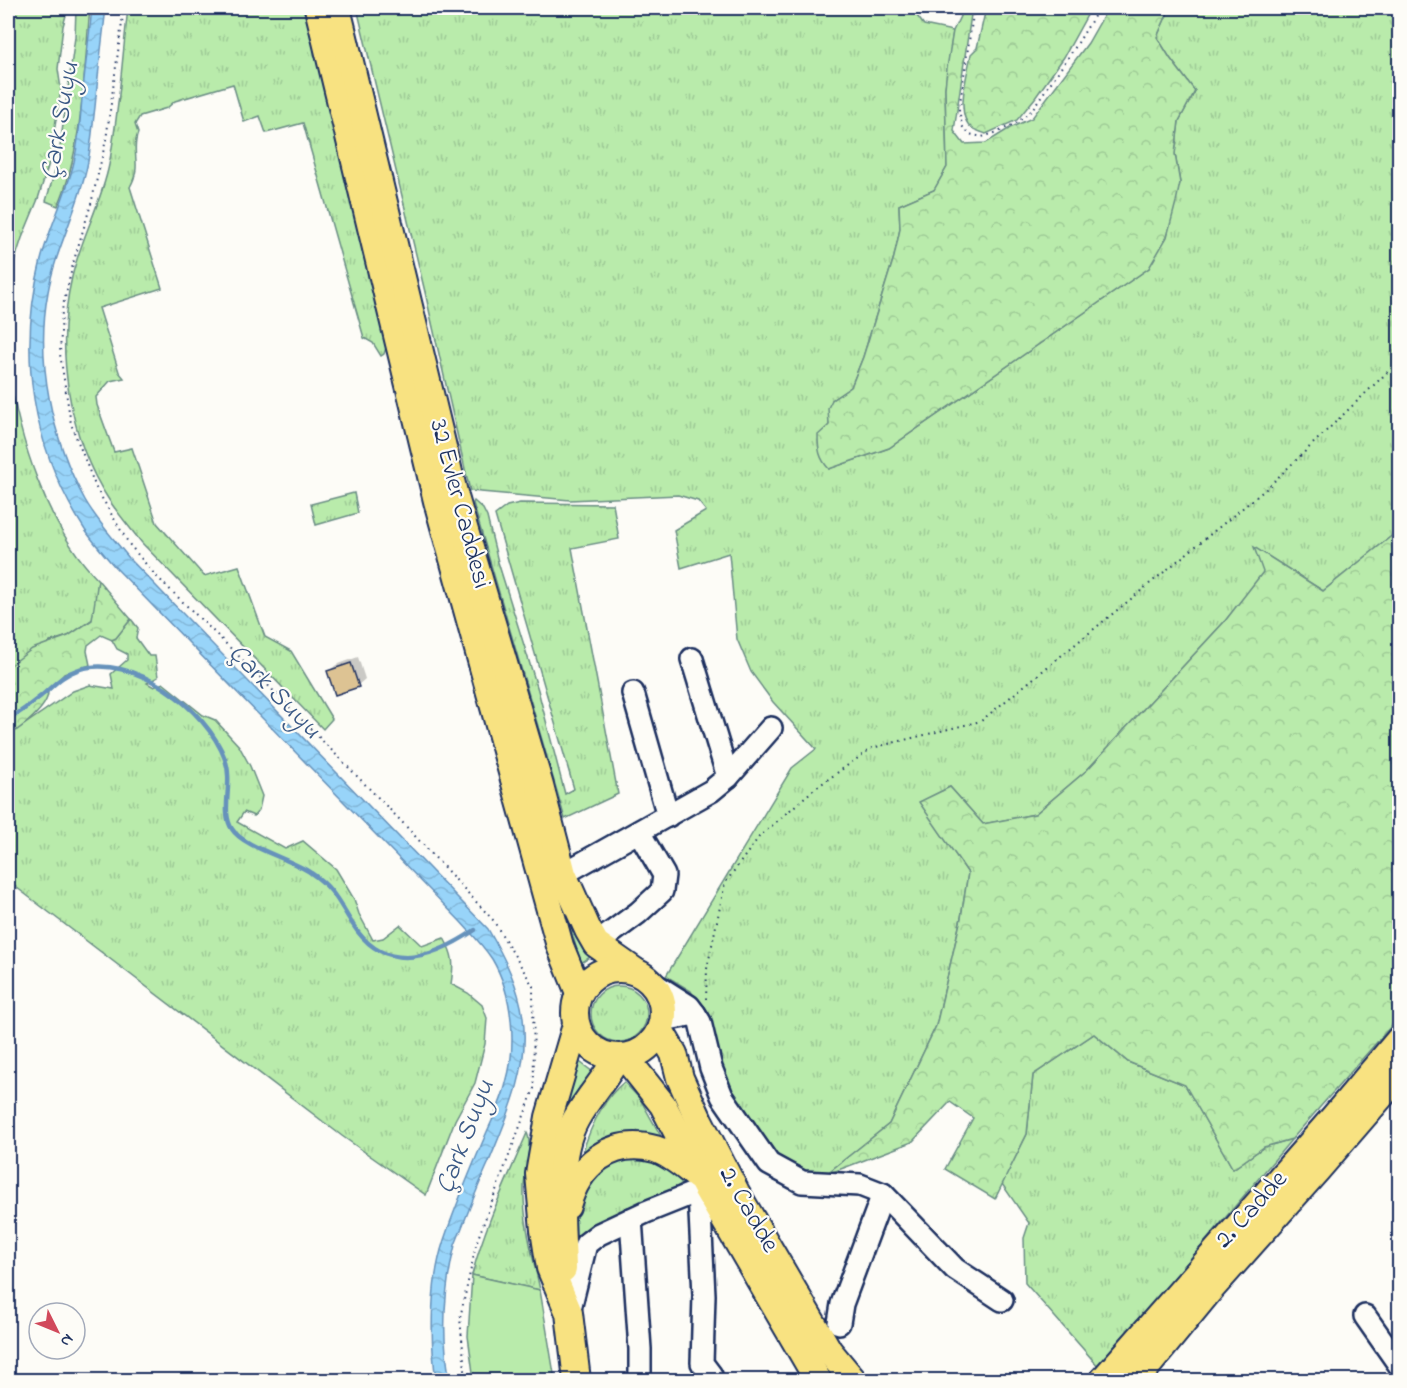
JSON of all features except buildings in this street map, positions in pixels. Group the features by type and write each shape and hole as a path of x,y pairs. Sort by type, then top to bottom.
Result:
{"main road":[{"name":"32 Evler Caddesi","path":"318,8 437,501 560,946 579,993"},
{"name":"32 Evler Caddesi","path":"337,8 455,496 564,874 596,944 642,976"},
{"path":"567,1304 550,1268 539,1173 549,1117 576,1025 575,1003 587,982 598,974 610,969 623,969 642,976 658,991 663,1005 661,1025 652,1043 640,1052 621,1057 603,1055 591,1048 582,1038 576,1025"},
{"name":"2. Cadde","path":"661,1025 674,1054 680,1078 736,1192 829,1351 853,1380"},
{"name":"2. Cadde","path":"1103,1380 1400,1039"},
{"path":"578,1380 567,1304 561,1164 575,1120 621,1057"},
{"name":"2. Cadde","path":"621,1057 663,1105 703,1187 818,1380"},
{"name":"2. Cadde","path":"1136,1380 1209,1291 1400,1074"},
{"path":"562,1224 570,1195 579,1176 598,1156 618,1148 640,1147 657,1150 682,1163 703,1187"}],"street":[{"path":"692,659 728,777"},
{"path":"633,693 668,816"},
{"path":"564,874 711,791 728,777 771,728"},
{"path":"596,944 638,913 662,891 664,875 639,832"},
{"path":"642,976 689,1006 698,1018 711,1068 722,1096 769,1164 802,1182 860,1185 884,1194 955,1269 1002,1300"},
{"path":"661,1025 698,1018"},
{"path":"567,1304 586,1244 599,1234 703,1187 702,1363 711,1375 711,1380"},
{"path":"839,1323 842,1304 884,1194"},
{"path":"631,1219 640,1380"},
{"path":"1365,1316 1400,1366"}],"path":[{"path":"124,8 106,140 62,310 60,354 71,424 96,489 129,544 155,575 250,667 401,821 493,920 533,986 534,1089 477,1241 460,1318 466,1380"},
{"path":"974,8 959,109 962,126 969,134 982,137 1018,122 1031,111 1099,8"},
{"path":"698,1018 707,995 707,969 724,883 759,837 813,790 872,748 981,721 1266,489 1400,360"}],"green space":[{"path":"8,8 68,8 63,26 58,69 61,89 49,163 8,281"},
{"path":"76,8 90,8 84,83 73,160 58,206 46,201 58,161 75,37"},
{"path":"128,8 309,8 388,342 384,354 381,356 373,343 364,338 303,123 266,133 260,116 244,122 233,84 175,101 167,108 140,116 135,124 138,133 135,147 136,172 130,187 162,288 99,308 119,372 124,378 110,381 96,397 114,452 132,448 157,523 204,576 239,566 265,637 291,651 332,719 323,729 142,543 113,506 95,476 75,421 65,362 67,304 80,249 109,165 118,106"},
{"path":"357,8 911,8 924,25 953,31 945,88 947,167 934,190 899,205 900,229 894,257 863,357 851,387 832,400 829,425 829,469 889,448 1149,268 1180,183 1175,154 1179,121 1195,91 1157,37 1170,8 1399,8 1399,530 1323,591 1255,548 1264,572 1225,621 1087,770 1035,814 983,824 950,787 920,802 968,873 961,918 936,1026 889,1124 825,1175 799,1171 780,1162 724,1082 708,1024 691,991 666,976 792,768 816,749 773,702 751,672 737,639 729,553 681,568 674,530 706,511 698,501 678,495 570,500 470,491"},
{"path":"964,8 972,8 954,131 964,144 986,143 1032,118 1088,43 1108,8 1170,8 1157,37 1195,91 1179,121 1175,154 1180,183 1167,237 1149,268 889,448 829,469 820,454 818,435 829,425 828,408 832,400 851,387 863,357 894,257 900,229 899,205 934,190 947,167 945,88 947,68 953,31"},
{"path":"986,8 1091,8 1064,57 1017,120 986,134 974,129 967,122 963,104 971,54 977,48"},
{"path":"8,366 19,423 38,480 64,534 98,580 94,618 68,636 52,641 8,667"},
{"path":"354,493 358,513 316,525 311,504"},
{"path":"474,501 483,509 487,517 498,562 538,690 565,794 574,789 495,515 507,506 520,503 613,504 619,539 572,548 618,794 565,819 473,503"},
{"path":"1399,530 1399,1017 1292,1139 1264,1147 1233,1169 1185,1085 1128,1062 1094,1034 1033,1075 1027,1134 995,1199 945,1169 973,1118 950,1102 912,1142 825,1175 889,1124 936,1026 961,918 968,873 919,802 950,787 983,824 1035,814 1087,770 1225,621 1263,572 1254,547 1323,591"},
{"path":"98,580 131,619 116,638 112,640 101,635 88,645 90,665 64,674 48,692 39,711 8,736 8,667 32,649 68,636 92,620"},
{"path":"131,619 138,628 136,638 149,656 155,656 158,677 147,683 154,687 163,683 203,715 215,720 239,746 250,766 262,796 259,810 254,816 244,812 237,822 285,849 303,841 336,869 354,899 373,940 383,938 400,925 422,946 444,938 452,960 451,984 468,993 482,1005 487,1018 485,1044 475,1083 455,1120 426,1195 342,1136 8,881 8,736 73,691 90,685 114,689 111,674 127,660 127,654 117,649 112,640"},
{"path":"548,856 595,954 581,963"},
{"path":"619,986 630,988 639,994 645,1003 647,1014 645,1025 639,1034 630,1040 619,1042 608,1040 599,1034 593,1025 591,1014 593,1003 599,994 608,988"},
{"path":"1094,1034 1128,1062 1185,1085 1233,1169 1264,1147 1292,1139 1099,1367 1025,1283 1024,1238 1029,1223 1002,1184 1027,1134 1033,1075"},
{"path":"577,1060 597,1075 550,1158"},
{"path":"624,1082 640,1099 662,1138 642,1135 591,1148 582,1154 598,1115 616,1089"},
{"path":"527,1133 529,1144 524,1188 525,1214 540,1290 472,1275 490,1220"},
{"path":"649,1153 684,1181 676,1188 650,1201 593,1225 585,1232 576,1249 575,1205 597,1167"},
{"path":"472,1275 540,1290 555,1380 474,1380 468,1336"}],"water":[{"path":"92,8 106,8 90,150 81,190 51,277 45,318 45,372 49,399 63,452 73,477 95,515 129,558 488,929 505,961 521,1006 524,1037 520,1075 509,1111 455,1245 451,1262 445,1312 445,1346 450,1380 436,1380 432,1328 436,1274 444,1240 500,1103 509,1068 511,1020 505,988 499,973 485,949 460,921 95,544 67,499 52,466 41,433 30,365 30,330 34,295 44,248 66,190 75,158"}],"waterway":[{"path":"8,720 33,703 62,678 77,670 99,667 121,669 144,677 185,704 216,740 227,768 227,814 232,829 246,842 320,879 333,893 358,932 371,945 385,953 400,957 415,957 446,947 475,930"}],"water label":[{"name":"Çark Suyu","path":"61,121"},
{"name":"Çark Suyu","path":"274,692"},
{"name":"Çark Suyu","path":"466,1137"}]}
